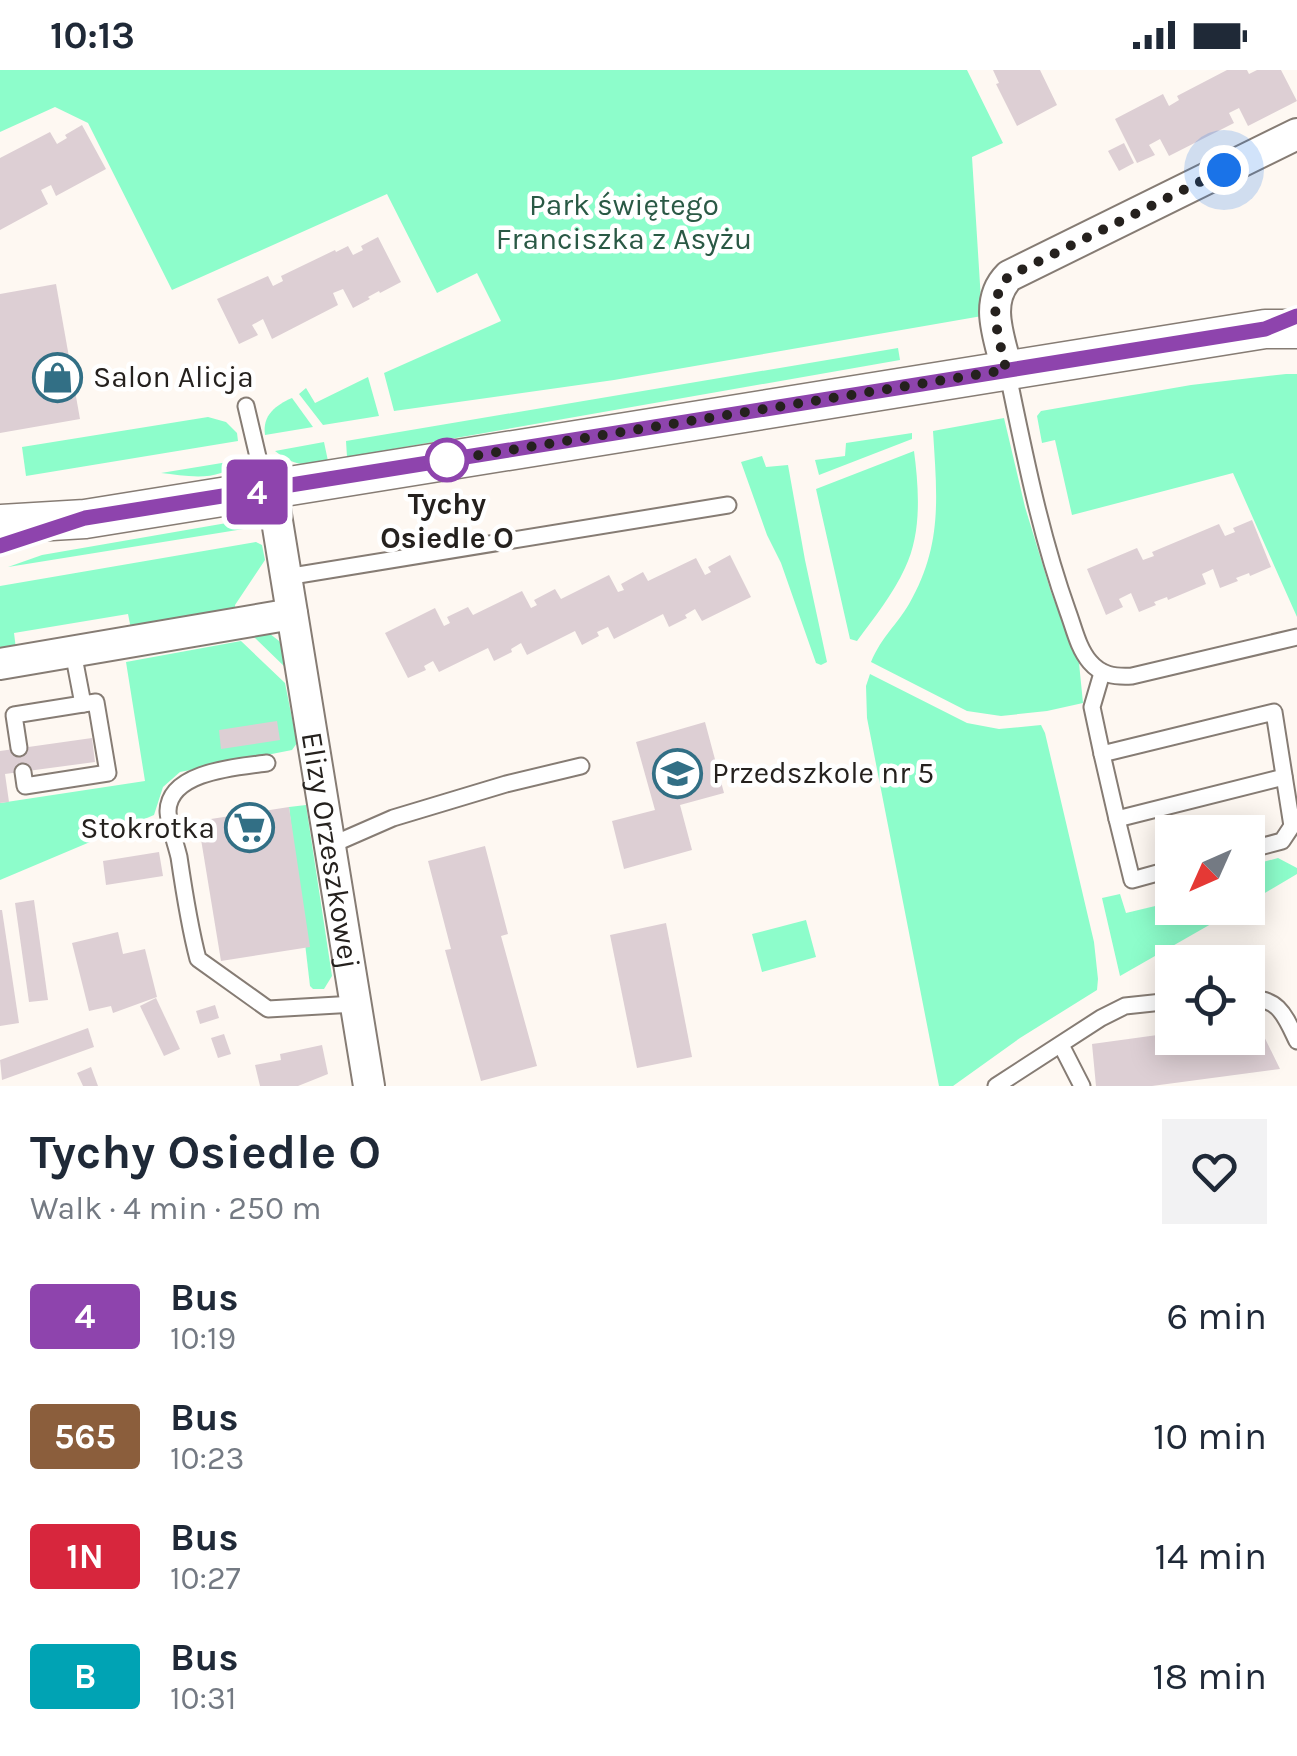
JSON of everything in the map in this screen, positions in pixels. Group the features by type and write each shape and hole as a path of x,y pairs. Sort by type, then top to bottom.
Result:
{"street":[{"path":"1006,370 994,306 998,289 1009,276 1297,134"},
{"path":"1,541 85,518 1286,325"},
{"name":"Elizy Orzeszkowej","path":"269,490 369,1086"},
{"path":"0,664 292,614"}],"lane":[{"path":"1006,370 1054,573 1090,662 1102,673 1132,676 1297,637"},
{"path":"246,406 269,490"},
{"path":"286,577 728,506"},
{"path":"73,652 82,704"},
{"path":"1102,673 1092,708 1132,880 1155,874"},
{"path":"20,748 14,715 96,702 108,773 25,786 23,772"},
{"path":"1102,754 1274,712 1292,826 1282,842 1265,846"},
{"path":"267,763 202,774 175,794 168,805 198,959 268,1009 355,1004"},
{"path":"329,846 393,818 580,766"},
{"path":"1117,818 1284,777"},
{"path":"1265,1001 1282,1010 1297,1041"},
{"path":"996,1086 1101,1018 1125,1006 1155,1003"},
{"path":"1061,1045 1082,1086"}],"green space":[{"name":"Park świętego Franciszka z Asyżu","path":"0,70 967,70 1003,143 972,157 982,316 614,380 394,411 384,373 501,321 477,273 437,293 387,194 172,290 88,123 55,107 0,132"},
{"path":"898,348 900,360 347,457 346,441"},
{"path":"1297,374 1297,617 1233,473 1072,515 1055,440 1042,443 1037,416 1041,411 1191,385"},
{"path":"368,377 379,416 323,425 299,394 306,388 315,403"},
{"path":"292,398 313,427 265,435 271,412"},
{"path":"208,417 226,422 237,433 238,441 26,476 22,447"},
{"path":"1004,418 1051,592 1079,663 1083,703 1001,716 967,711 871,662 909,604 928,561 936,499 933,431"},
{"path":"912,433 912,439 819,475 815,460 845,456 846,443"},
{"path":"324,442 328,461 300,464 275,451"},
{"path":"914,451 918,511 910,554 876,615 857,641 850,639 816,489"},
{"path":"762,456 766,467 788,465 827,662 821,665 816,663 741,462"},
{"path":"240,460 214,475 161,473"},
{"path":"244,520 256,527 8,567 42,555"},
{"path":"256,542 262,545 265,560 235,605 236,613 131,629 128,614 14,633 16,649 0,652 0,586"},
{"path":"270,634 285,649 288,670 253,636"},
{"path":"241,641 285,683 297,743 292,750 180,772 163,787 154,815 0,880 0,803 145,781 126,662"},
{"path":"870,674 967,723 999,729 1041,725 1094,942 1097,990 953,1086 939,1086 867,718 866,686"},
{"path":"306,805 332,976 324,989 310,986 289,807"},
{"path":"1278,858 1297,868 1297,874 1265,893 1265,861"},
{"path":"1120,894 1126,913 1155,906 1155,925 1209,925 1174,945 1155,945 1155,956 1120,976 1102,898"},
{"path":"806,920 816,957 762,972 752,934"}],"building":[{"path":"993,70 1040,70 1057,105 1017,126"},
{"path":"1227,70 1247,70 1249,74 1281,70 1297,101 1248,126 1239,108 1229,113 1234,123 1169,156 1160,139 1149,145 1155,155 1137,163 1115,119 1163,94 1169,106 1179,100 1177,96"},
{"path":"82,125 106,169 56,196 51,185 41,190 48,204 0,230 0,158 50,132 57,144"},
{"path":"1124,143 1134,163 1119,171 1108,151"},
{"path":"378,237 401,282 353,308 343,289 333,293 338,305 272,339 263,319 252,325 258,335 239,344 217,299 268,276 273,286 283,281 281,276 335,250 348,246 353,255"},
{"path":"56,284 80,419 0,433 0,294"},
{"path":"1252,520 1271,567 1236,578 1238,581 1220,588 1213,569 1202,574 1206,584 1154,602 1156,605 1139,612 1131,593 1119,599 1123,607 1106,615 1087,569 1137,548 1143,560 1154,556 1152,552 1219,524 1225,536"},
{"path":"730,555 751,597 702,621 695,609 669,627 663,614 614,639 608,627 582,645 575,631 527,655 521,643 494,661 488,648 439,672 433,661 424,666 426,670 408,678 385,633 435,608 444,626 450,623 447,617 468,607 473,615 522,591 531,608 537,605 534,600 555,589 561,599 609,575 618,592 624,590 621,584 643,572 648,581 696,558 705,575 711,572 708,567"},
{"path":"277,721 280,740 221,749 219,730"},
{"path":"705,722 724,793 680,805 692,850 624,869 612,821 655,810 636,742"},
{"path":"92,738 95,762 5,774 9,802 0,803 0,751"},
{"path":"289,807 310,947 221,961 198,821"},
{"path":"485,846 508,934 501,936 537,1066 481,1081 445,950 451,949 428,861"},
{"path":"159,852 163,876 106,885 103,861"},
{"path":"34,900 48,1000 29,1002 15,903"},
{"path":"0,910 19,1023 0,1026"},
{"path":"666,923 692,1057 637,1068 610,935"},
{"path":"118,932 123,954 145,949 157,997 113,1013 111,1006 89,1011 72,943"},
{"path":"156,998 180,1049 164,1056 140,1006"},
{"path":"215,1005 219,1018 200,1024 196,1011"},
{"path":"88,1028 94,1047 2,1080 0,1060"},
{"path":"224,1034 231,1054 218,1058 211,1038"},
{"path":"1155,1035 1155,1055 1265,1055 1265,1038 1280,1069 1152,1086 1096,1086 1092,1044"},
{"path":"322,1045 328,1074 298,1086 260,1086 255,1065 281,1060 280,1054"},
{"path":"91,1067 98,1086 83,1086 77,1073"}],"bus line":[{"name":"4","path":"0,546 85,518 1265,329 1297,316"}],"place":[{"name":"Salon Alicja","path":"58,377"},
{"name":"Tychy Osiedle O","path":"447,460"},
{"name":"Przedszkole nr 5","path":"677,773"},
{"name":"Stokrotka","path":"250,828"}],"route":[{"path":"447,460 436,462 1006,370 994,306 998,289 1009,276 1224,170"}]}
